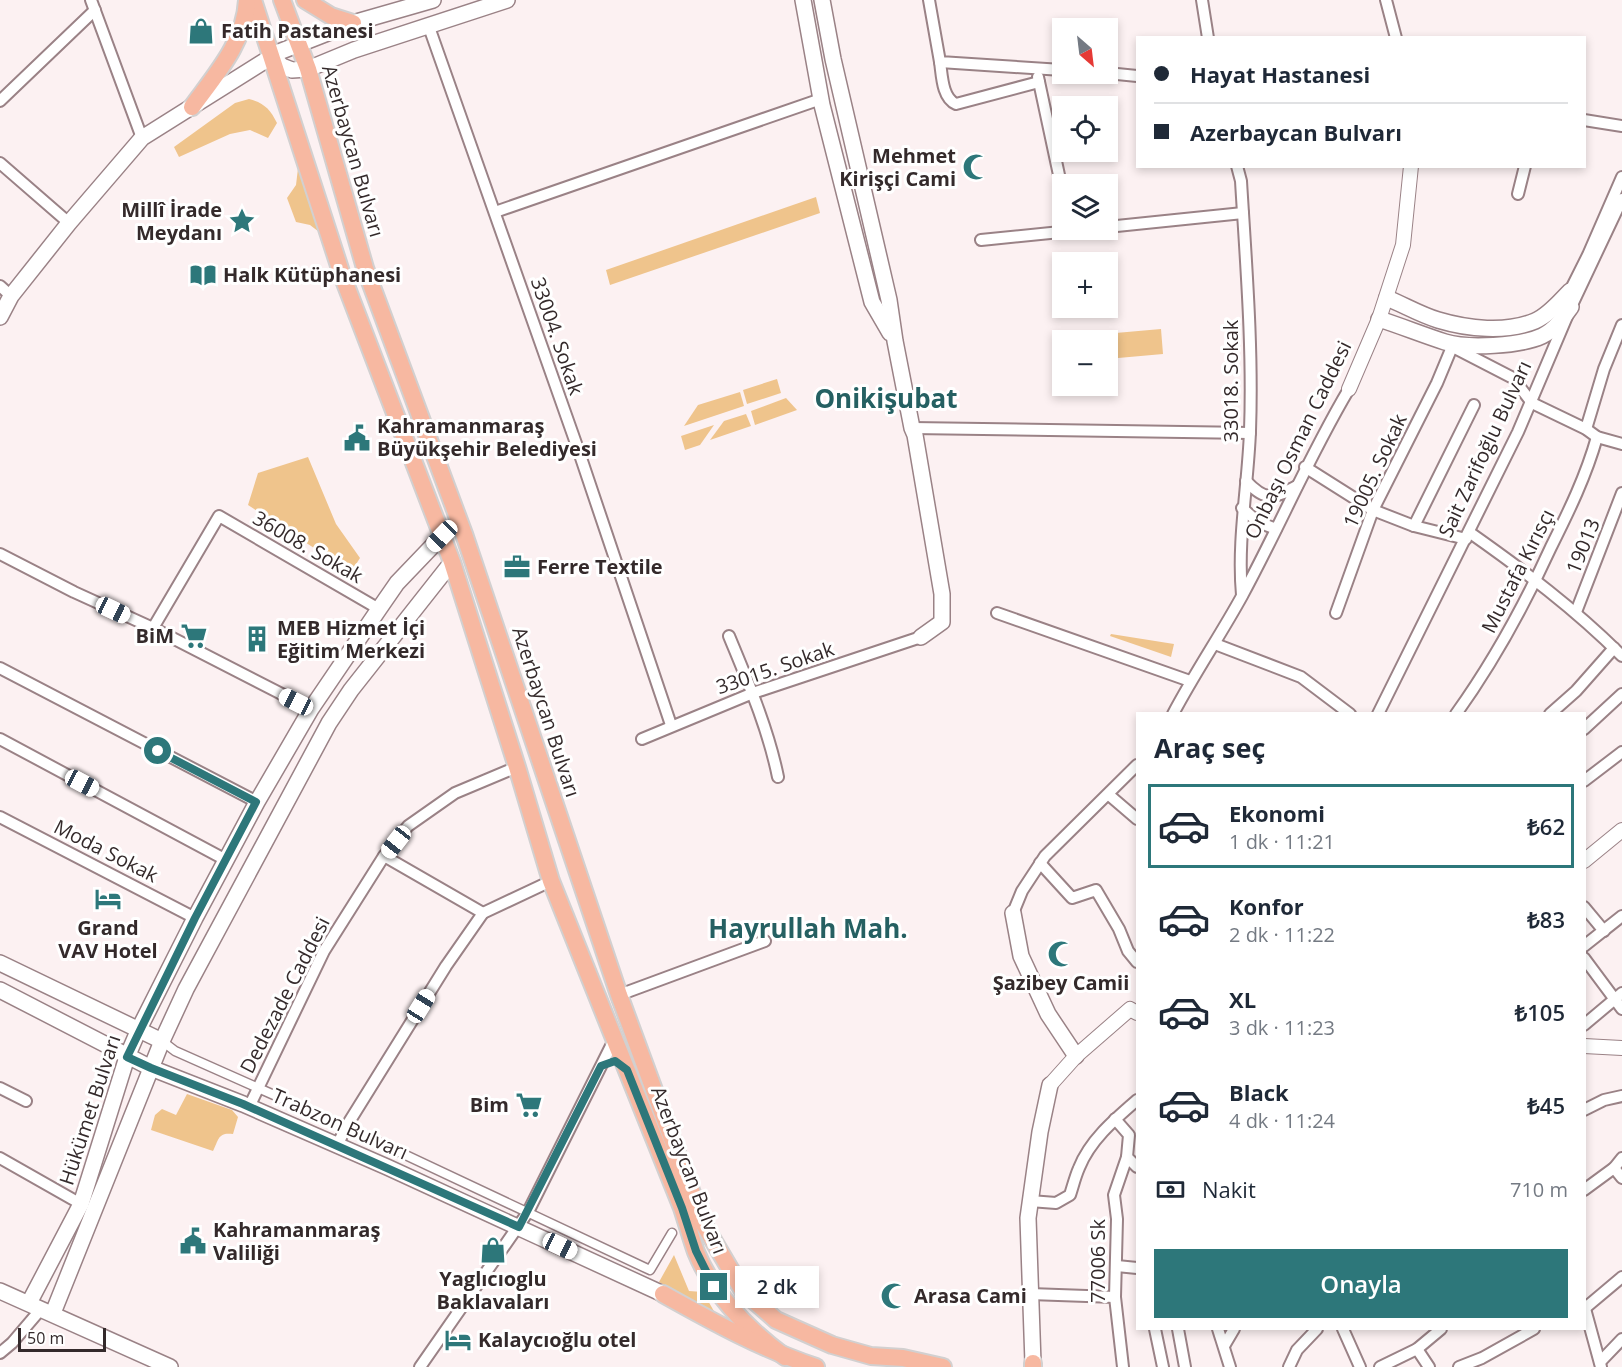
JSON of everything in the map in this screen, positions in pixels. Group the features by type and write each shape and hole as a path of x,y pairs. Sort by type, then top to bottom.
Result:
{"main road":[{"path":"192,107 225,62 239,37 246,16 247,0"},
{"name":"Azerbaycan Bulvarı","path":"253,0 344,280 452,562 551,881 688,1224 696,1251 711,1282 724,1300 749,1329 785,1357"},
{"name":"Azerbaycan Bulvarı","path":"282,0 308,69 365,268 468,545 619,995 703,1222 743,1291 776,1320 832,1345 871,1356 903,1358 943,1367"},
{"path":"305,0 331,16 353,23"},
{"path":"0,317 5,291 69,223 142,138 272,56 353,23 433,0"},
{"path":"272,56 282,66 292,70 308,69 354,50 507,0"},
{"path":"803,0 821,99 872,302 895,340"},
{"path":"822,0 833,59 889,300 942,594 942,622 921,637"},
{"path":"1387,298 1438,320 1477,328 1510,327 1536,320 1552,309 1570,291"},
{"path":"1379,319 1449,345 1490,345 1542,336 1559,323 1571,307"},
{"name":"Hükümet Bulvarı","path":"41,1308 81,1204 127,1057 195,918 256,802 311,709 398,583 442,536"},
{"path":"41,1308 192,979 329,723 351,690 452,562"},
{"path":"1012,913 1021,956 1048,1014 1076,1056"},
{"name":"Trabzon Bulvarı","path":"0,963 162,1041"},
{"name":"Trabzon Bulvarı","path":"0,990 127,1057 249,1107 663,1294"},
{"path":"1033,1365 1028,1218 1040,1132 1050,1085"},
{"path":"0,1291 170,1367"},
{"path":"663,1294 735,1335 785,1357 816,1367"}],"street":[{"path":"929,0 940,62 950,101 956,104 1039,82"},
{"path":"1202,0 1208,36"},
{"path":"1386,0 1395,36"},
{"path":"0,101 93,5 142,138"},
{"name":"33004. Sokak","path":"429,27 578,449 671,725"},
{"path":"940,62 1052,69"},
{"path":"1035,68 1059,174"},
{"path":"1118,75 1136,76"},
{"path":"495,212 821,99"},
{"path":"1586,120 1622,126"},
{"path":"0,163 69,223"},
{"name":"33018. Sokak","path":"1238,168 1241,181 1249,302 1250,433 1242,508 1240,566 1242,595"},
{"name":"Onbaşı Osman Caddesi","path":"1174,712 1242,595 1305,467 1348,389 1379,319 1405,230 1411,168"},
{"path":"1518,194 1524,168"},
{"path":"1570,291 1622,177"},
{"name":"Sait Zarifoğlu Bulvarı","path":"1379,712 1532,403 1571,307 1622,199"},
{"path":"1118,226 1243,213"},
{"path":"981,240 1052,232"},
{"path":"1586,429 1604,369 1622,325"},
{"path":"1449,345 1514,378 1532,403 1586,429 1597,437 1622,444"},
{"name":"19005. Sokak","path":"1336,613 1373,510 1437,382 1449,345"},
{"path":"1414,526 1474,405"},
{"path":"912,428 1250,433"},
{"name":"Mustafa Kırısçı","path":"1457,712 1481,679 1510,630 1536,579 1588,467 1597,437"},
{"path":"1305,467 1373,510 1414,526 1468,536 1536,579 1620,652 1552,712"},
{"path":"1246,481 1258,493 1268,497 1279,496 1297,486"},
{"name":"19013","path":"1576,612 1622,493"},
{"path":"1242,508 1258,522 1276,529"},
{"name":"36008. Sokak","path":"153,628 219,516 379,609"},
{"path":"0,554 153,628 311,709"},
{"path":"997,613 1190,681"},
{"path":"729,636 753,693 778,777"},
{"name":"33015. Sokak","path":"642,739 671,725 753,693 921,637"},
{"path":"1215,644 1302,677 1347,712"},
{"path":"0,668 256,802"},
{"path":"1586,727 1622,694"},
{"path":"0,739 226,860"},
{"path":"1586,779 1622,752"},
{"path":"1012,913 1022,891 1040,863 1074,826 1109,795 1136,766"},
{"name":"Dedezade Caddesi","path":"249,1107 324,951 384,856 408,826 455,793 517,767"},
{"path":"1109,795 1136,818"},
{"name":"Moda Sokak","path":"0,817 195,918"},
{"path":"1586,859 1622,830"},
{"path":"384,856 483,913"},
{"path":"1040,863 1072,898 1096,890 1119,929 1128,951 1136,961"},
{"path":"337,1146 346,1127 446,966 483,913 551,881"},
{"path":"1586,909 1604,931"},
{"path":"1586,944 1622,916"},
{"path":"619,995 765,941"},
{"path":"1586,960 1618,997 1622,1009"},
{"path":"1586,1023 1618,997"},
{"path":"1050,1085 1076,1056 1135,1008"},
{"path":"420,1367 519,1227 615,1038"},
{"path":"1586,1046 1616,1048 1622,1039"},
{"name":"Trabzon Bulvarı","path":"162,1041 175,1051 530,1208 650,1270 672,1233"},
{"path":"601,1066 615,1061 627,1070"},
{"path":"0,1088 26,1101"},
{"path":"1586,1109 1604,1100 1622,1096"},
{"path":"1030,1202 1056,1203 1070,1195 1079,1166 1092,1144 1136,1101"},
{"path":"1115,1119 1133,1133"},
{"name":"77006 Sk","path":"1123,1367 1115,1297 1117,1266 1114,1195 1133,1133"},
{"path":"1127,1157 1136,1166"},
{"path":"0,1158 81,1204"},
{"path":"1586,1189 1614,1168 1622,1158"},
{"path":"1614,1168 1622,1178"},
{"path":"1117,1266 1136,1268"},
{"path":"1586,1305 1622,1277"},
{"path":"1030,1294 1115,1297"},
{"path":"0,1353 41,1308"},
{"path":"1586,1314 1600,1365"},
{"path":"1155,1330 1163,1367"},
{"path":"1178,1330 1185,1367"},
{"path":"1218,1330 1230,1367"},
{"path":"1224,1346 1233,1330"},
{"path":"1288,1367 1297,1350 1316,1330"},
{"path":"1343,1330 1360,1367"},
{"path":"1380,1367 1417,1349 1440,1330"},
{"path":"1460,1367 1482,1358 1522,1331"},
{"path":"1600,1365 1622,1339"},
{"path":"1417,1349 1429,1367"}],"shaded area":[{"path":"249,99 266,107 277,123 268,138 250,130 230,134 179,157 174,147 235,103"},
{"path":"299,160 327,238 310,225 296,222 287,198 296,185"},
{"path":"816,197 820,213 610,285 606,270"},
{"path":"1161,329 1163,354 1118,358 1118,333"},
{"path":"777,379 781,393 747,404 743,390"},
{"path":"740,392 744,406 684,426 698,405"},
{"path":"786,398 797,410 755,425 751,411"},
{"path":"746,414 751,426 710,440 724,421"},
{"path":"714,425 700,445 685,450 681,436"},
{"path":"308,457 336,524 360,558 351,572 248,505 258,473"},
{"path":"1111,634 1174,644 1171,657 1110,636"},
{"path":"187,1094 232,1110 238,1117 233,1134 222,1135 213,1151 151,1130 155,1115 162,1109 176,1115"},
{"path":"674,1255 689,1291 703,1292 715,1313 659,1282"}],"place":[{"name":"Fatih Pastanesi","path":"201,31"},
{"name":"Mehmet Kirişçi Cami","path":"976,167"},
{"name":"Millî İrade Meydanı","path":"242,221"},
{"name":"Halk Kütüphanesi","path":"203,275"},
{"name":"Kahramanmaraş Büyükşehir Belediyesi","path":"357,438"},
{"name":"Ferre Textile","path":"517,567"},
{"name":"BiM","path":"194,636"},
{"name":"MEB Hizmet İçi Eğitim Merkezi","path":"257,639"},
{"name":"Grand VAV Hotel","path":"108,899"},
{"name":"Şazibey Camii","path":"1061,954"},
{"name":"Bim","path":"529,1105"},
{"name":"Kahramanmaraş Valiliği","path":"193,1241"},
{"name":"Yaglıcıoglu Baklavaları","path":"493,1250"},
{"name":"Arasa Cami","path":"894,1296"},
{"name":"Kalaycıoğlu otel","path":"458,1340"}],"district":[{"name":"Onikişubat","path":"886,399"},
{"name":"Hayrullah Mah.","path":"808,929"}],"route":[{"path":"158,751 256,802 195,918 127,1057 243,1104 519,1227 601,1066 615,1061 627,1070 682,1208 696,1251 714,1287"}]}
